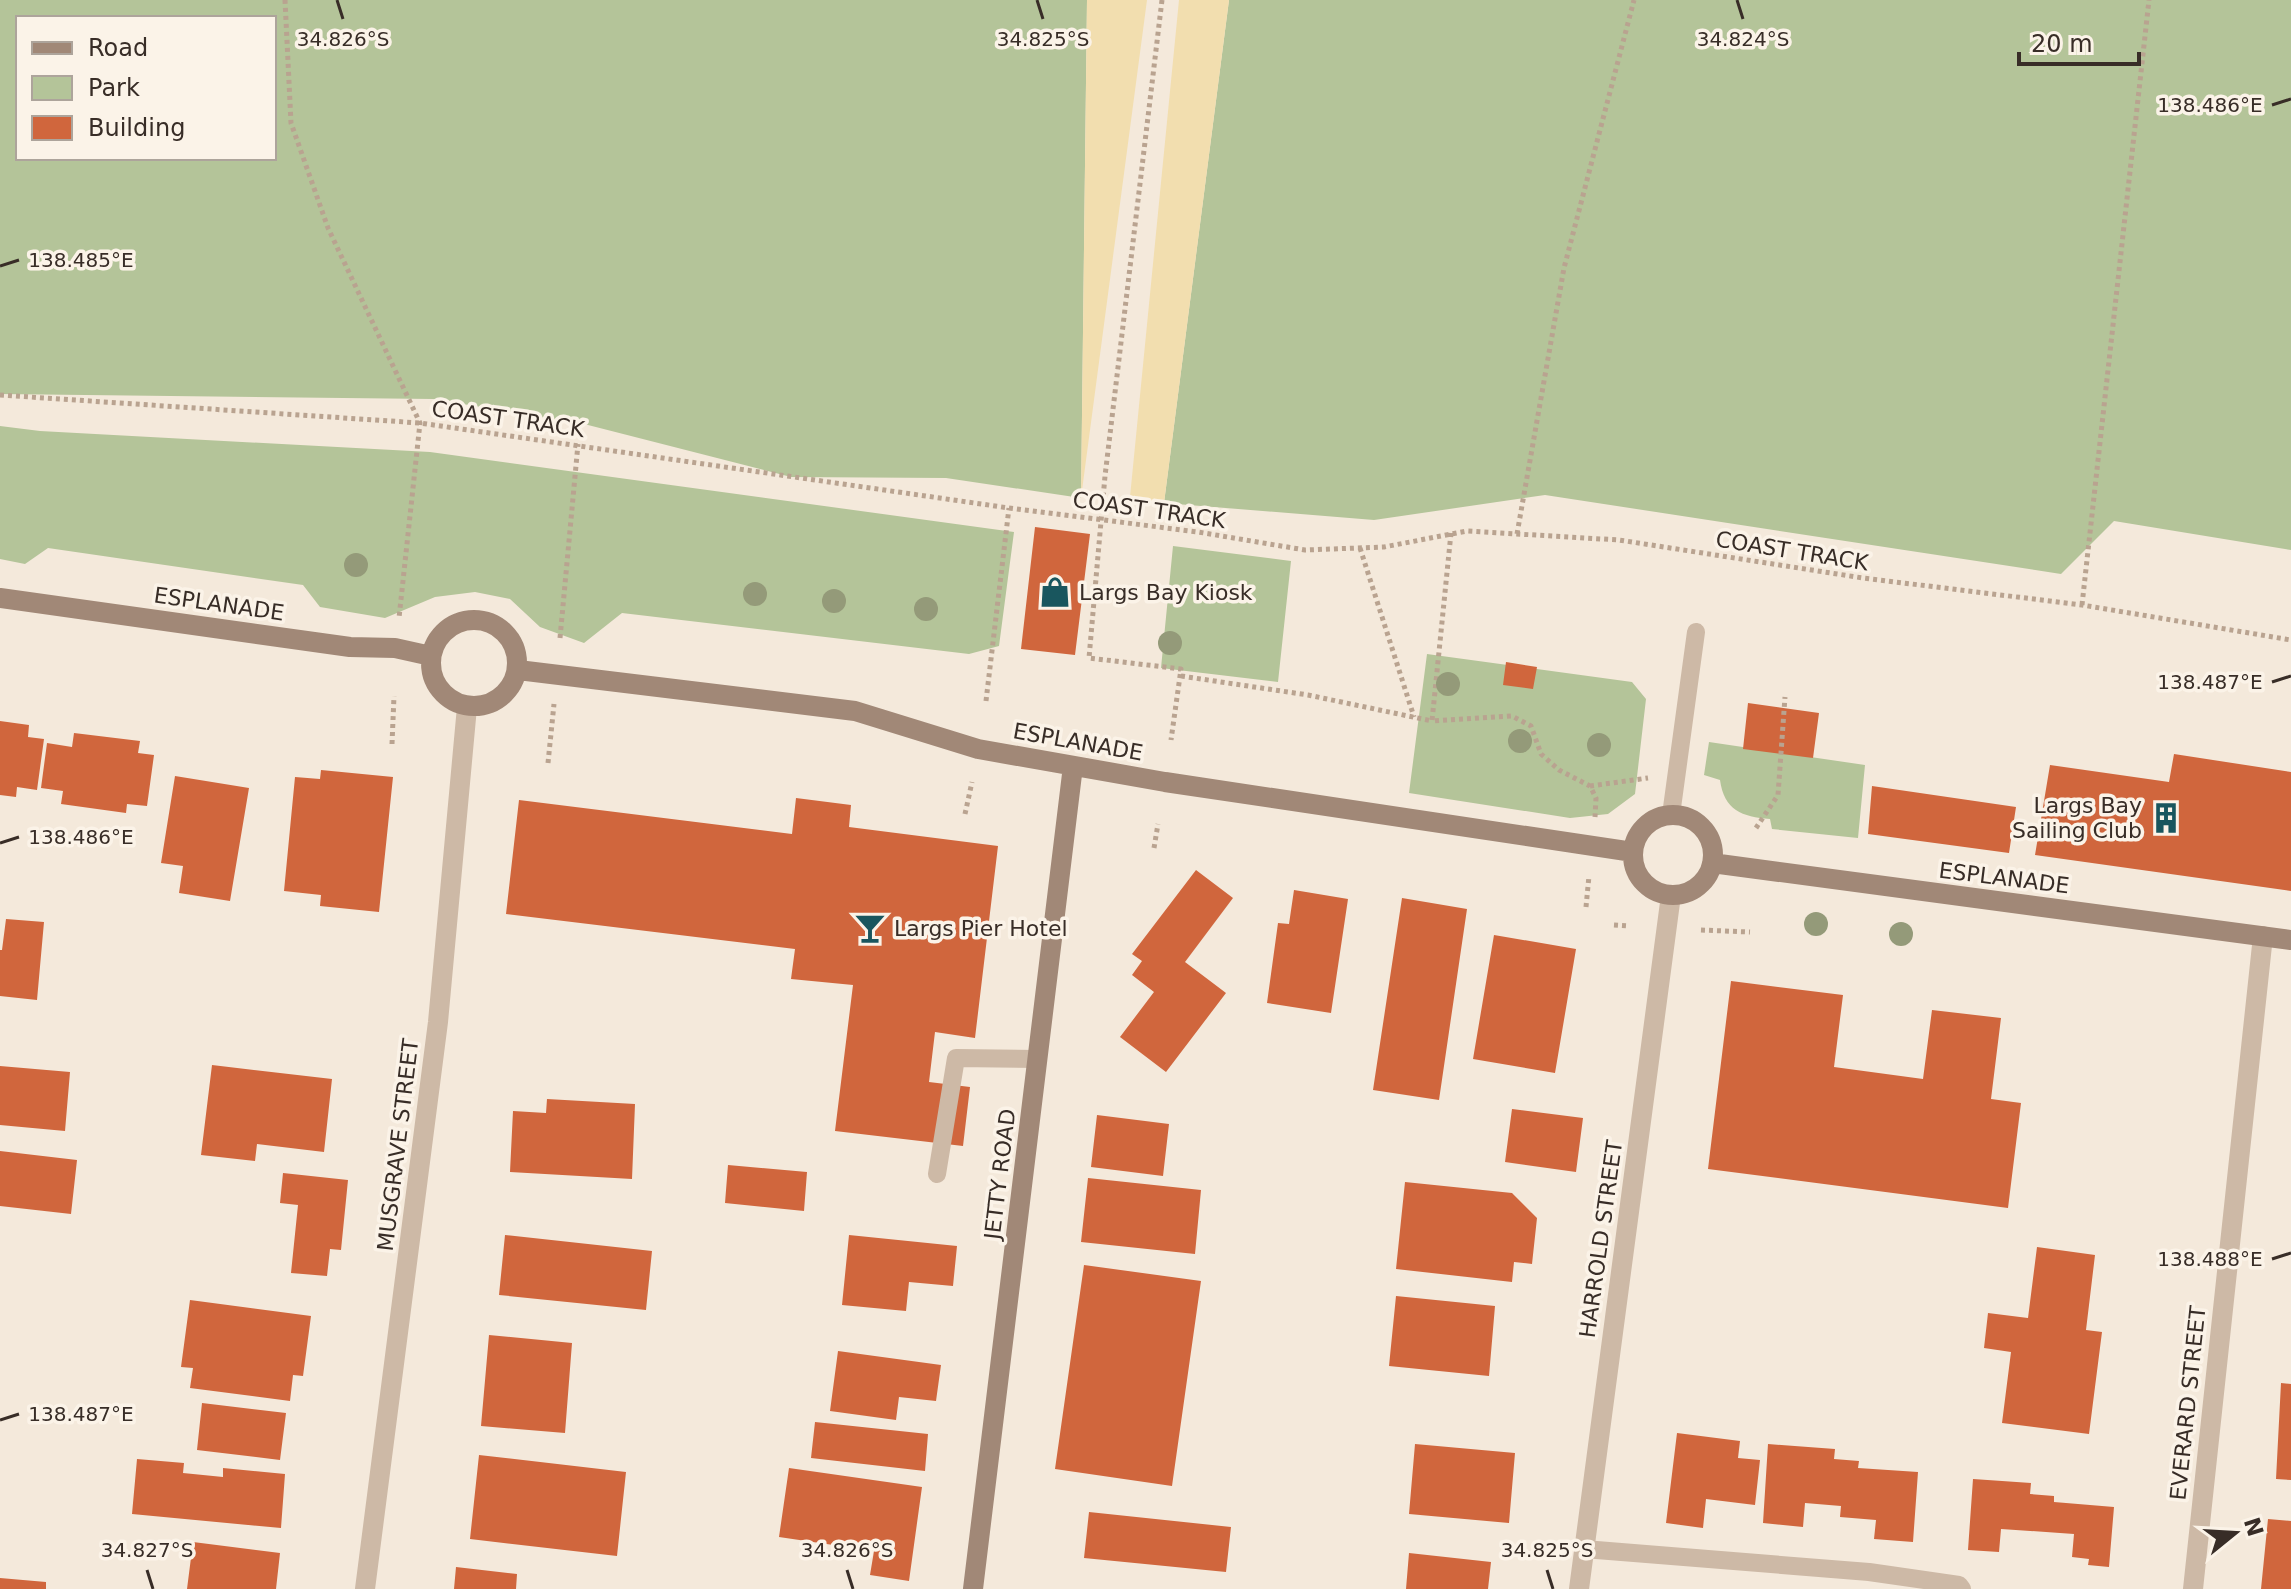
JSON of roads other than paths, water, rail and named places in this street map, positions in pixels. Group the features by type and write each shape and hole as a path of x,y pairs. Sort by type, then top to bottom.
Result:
{"street":[{"name":"ESPLANADE","path":"0,598 350,647 395,648 431,656"},
{"path":"474,619 489,621 502,629 512,641 518,670 505,695 481,707 467,707 454,702 436,683 431,670 431,656 436,642 446,630 459,622 474,619"},
{"name":"ESPLANADE","path":"518,670 855,711 978,749 1165,782 1633,852"},
{"name":"MUSGRAVE STREET","path":"365,1589 438,1022 467,707"},
{"name":"JETTY ROAD","path":"973,1589 1073,766"},
{"path":"1671,815 1697,823 1706,833 1712,845 1712,863 1705,880 1695,889 1671,895 1659,893 1639,878 1632,859 1633,852 1643,828 1660,817 1671,815"},
{"name":"ESPLANADE","path":"1712,863 2291,940"},
{"name":"HARROLD STREET","path":"1579,1589 1671,895"},
{"name":"EVERARD STREET","path":"2193,1589 2263,936"}],"lane":[{"path":"1671,815 1696,632"},
{"path":"937,1174 956,1058 1038,1059"},
{"path":"1584,1549 1869,1572 1959,1585 1962,1589"}],"place":[{"name":"Largs Bay Kiosk","path":"1055,592"},
{"name":"Largs Bay Sailing Club","path":"2166,818"},
{"name":"Largs Pier Hotel","path":"870,928"}]}
